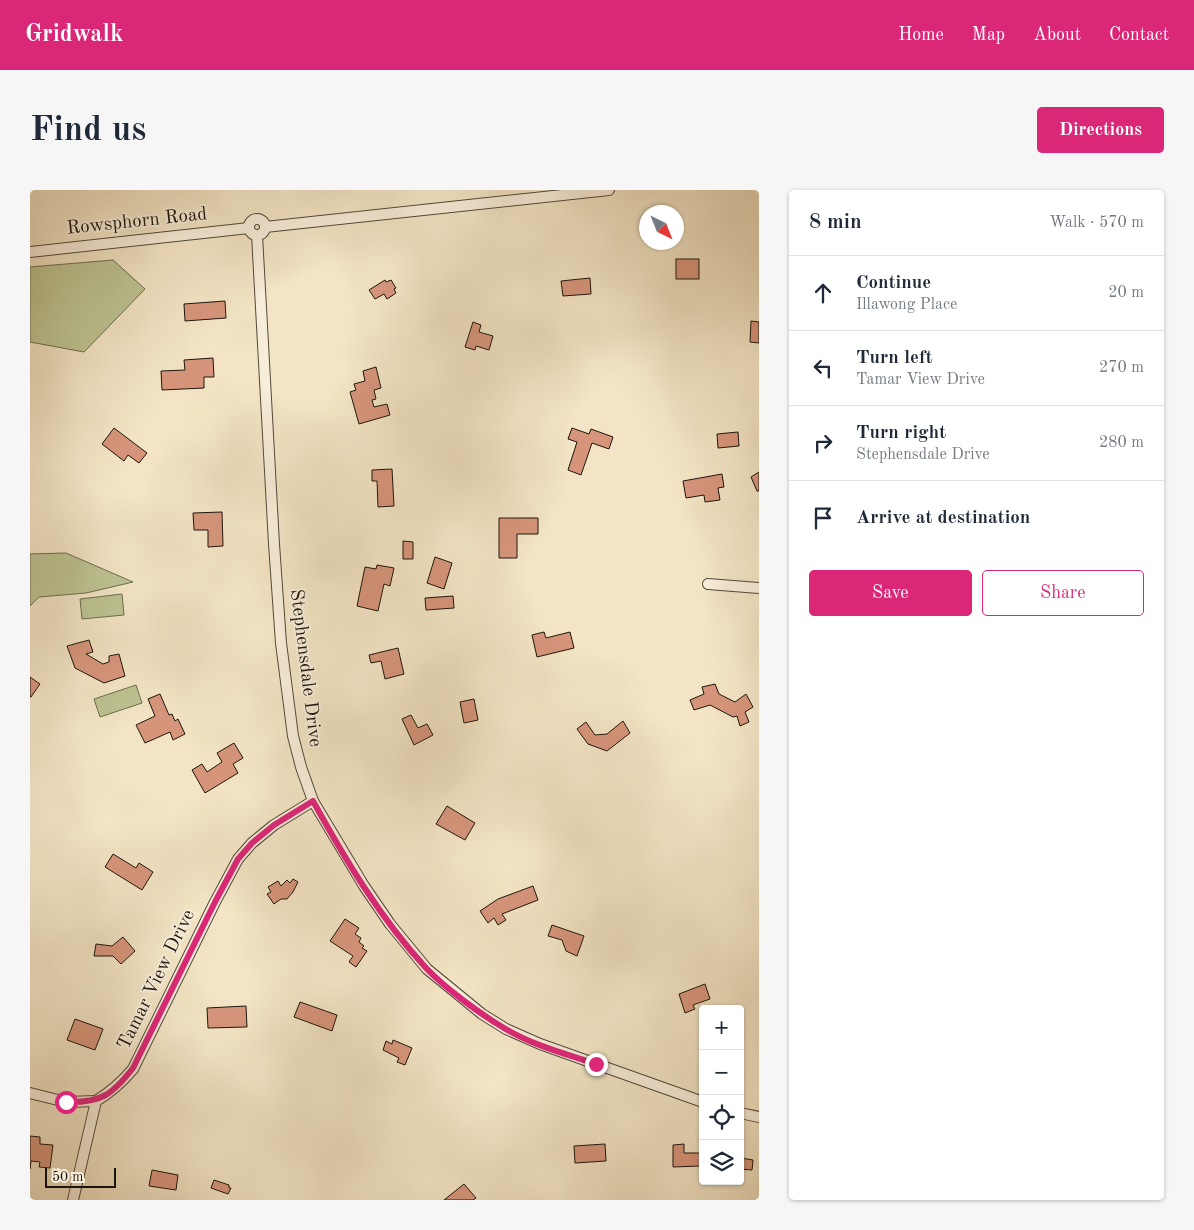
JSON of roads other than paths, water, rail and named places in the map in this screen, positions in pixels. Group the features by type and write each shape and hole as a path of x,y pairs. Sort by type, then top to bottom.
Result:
{"street":[{"path":"265,227 609,190"},
{"path":"256,219 263,222 265,227 262,234 257,235 251,233 249,228 251,221 256,219"},
{"name":"Rowsphorn Road","path":"30,252 249,228"},
{"name":"Stephensdale Drive","path":"257,235 281,643 293,736 313,801 364,886 390,924 427,969 482,1014 506,1029 540,1044 699,1101"},
{"path":"708,584 759,588"},
{"name":"Tamar View Drive","path":"96,1101 122,1082 133,1068 238,859 252,843 274,825 313,801"},
{"path":"30,1094 66,1102 96,1101 73,1200"},
{"path":"744,1114 759,1118"}]}
